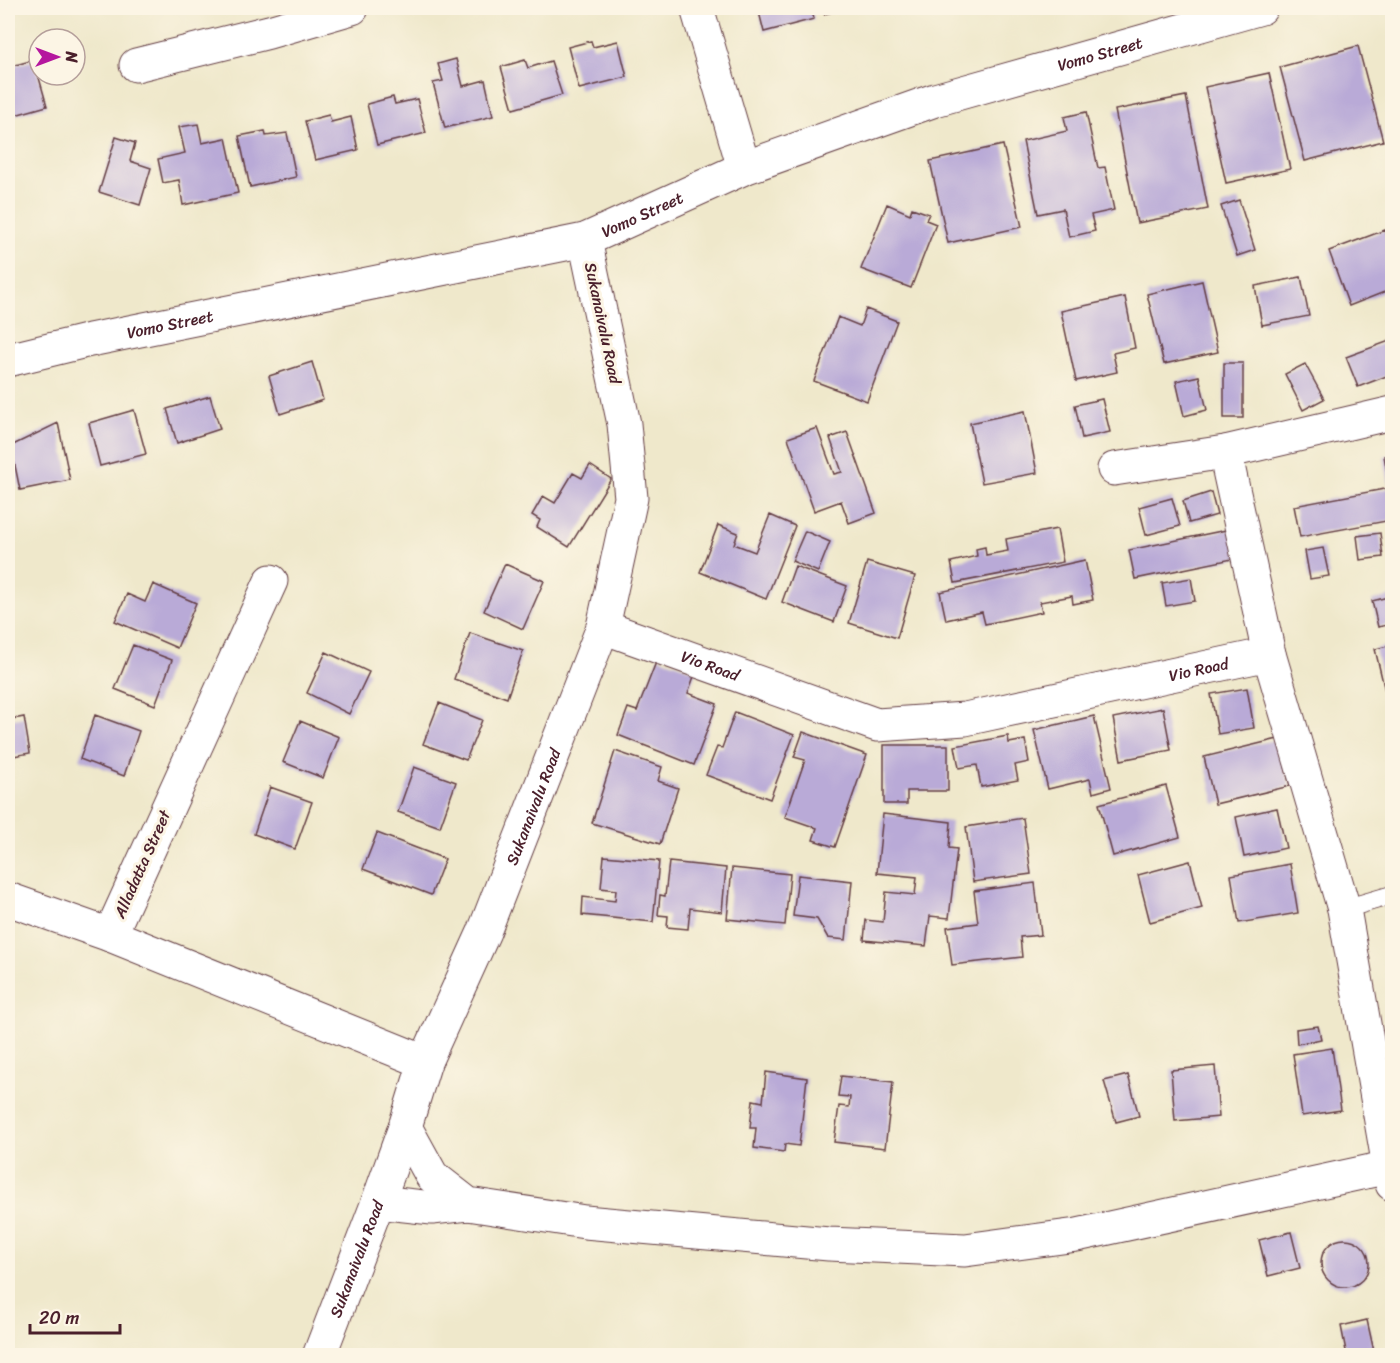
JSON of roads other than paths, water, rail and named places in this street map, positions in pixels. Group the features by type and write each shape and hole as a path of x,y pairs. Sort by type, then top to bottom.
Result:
{"street":[{"path":"136,65 352,8"},
{"path":"697,8 744,168"},
{"name":"Vomo Street","path":"8,360 90,340 585,240 744,168 935,100 1261,8"},
{"name":"Sukanaivalu Road","path":"319,1356 378,1202 425,1062 484,932 603,627 632,498 624,424 585,240"},
{"path":"1114,469 1225,452 1392,413"},
{"path":"378,1202 432,1208 468,1204 585,1222 829,1245 965,1250 1077,1235 1391,1176 1344,909 1269,654 1225,452"},
{"name":"Alladatta Street","path":"271,581 110,935 425,1062"},
{"name":"Vio Road","path":"603,627 877,725 965,719 1269,654"},
{"path":"8,899 110,935"},
{"path":"405,1127 432,1176 468,1204"}],"lane":[{"path":"1344,909 1392,895"}]}
